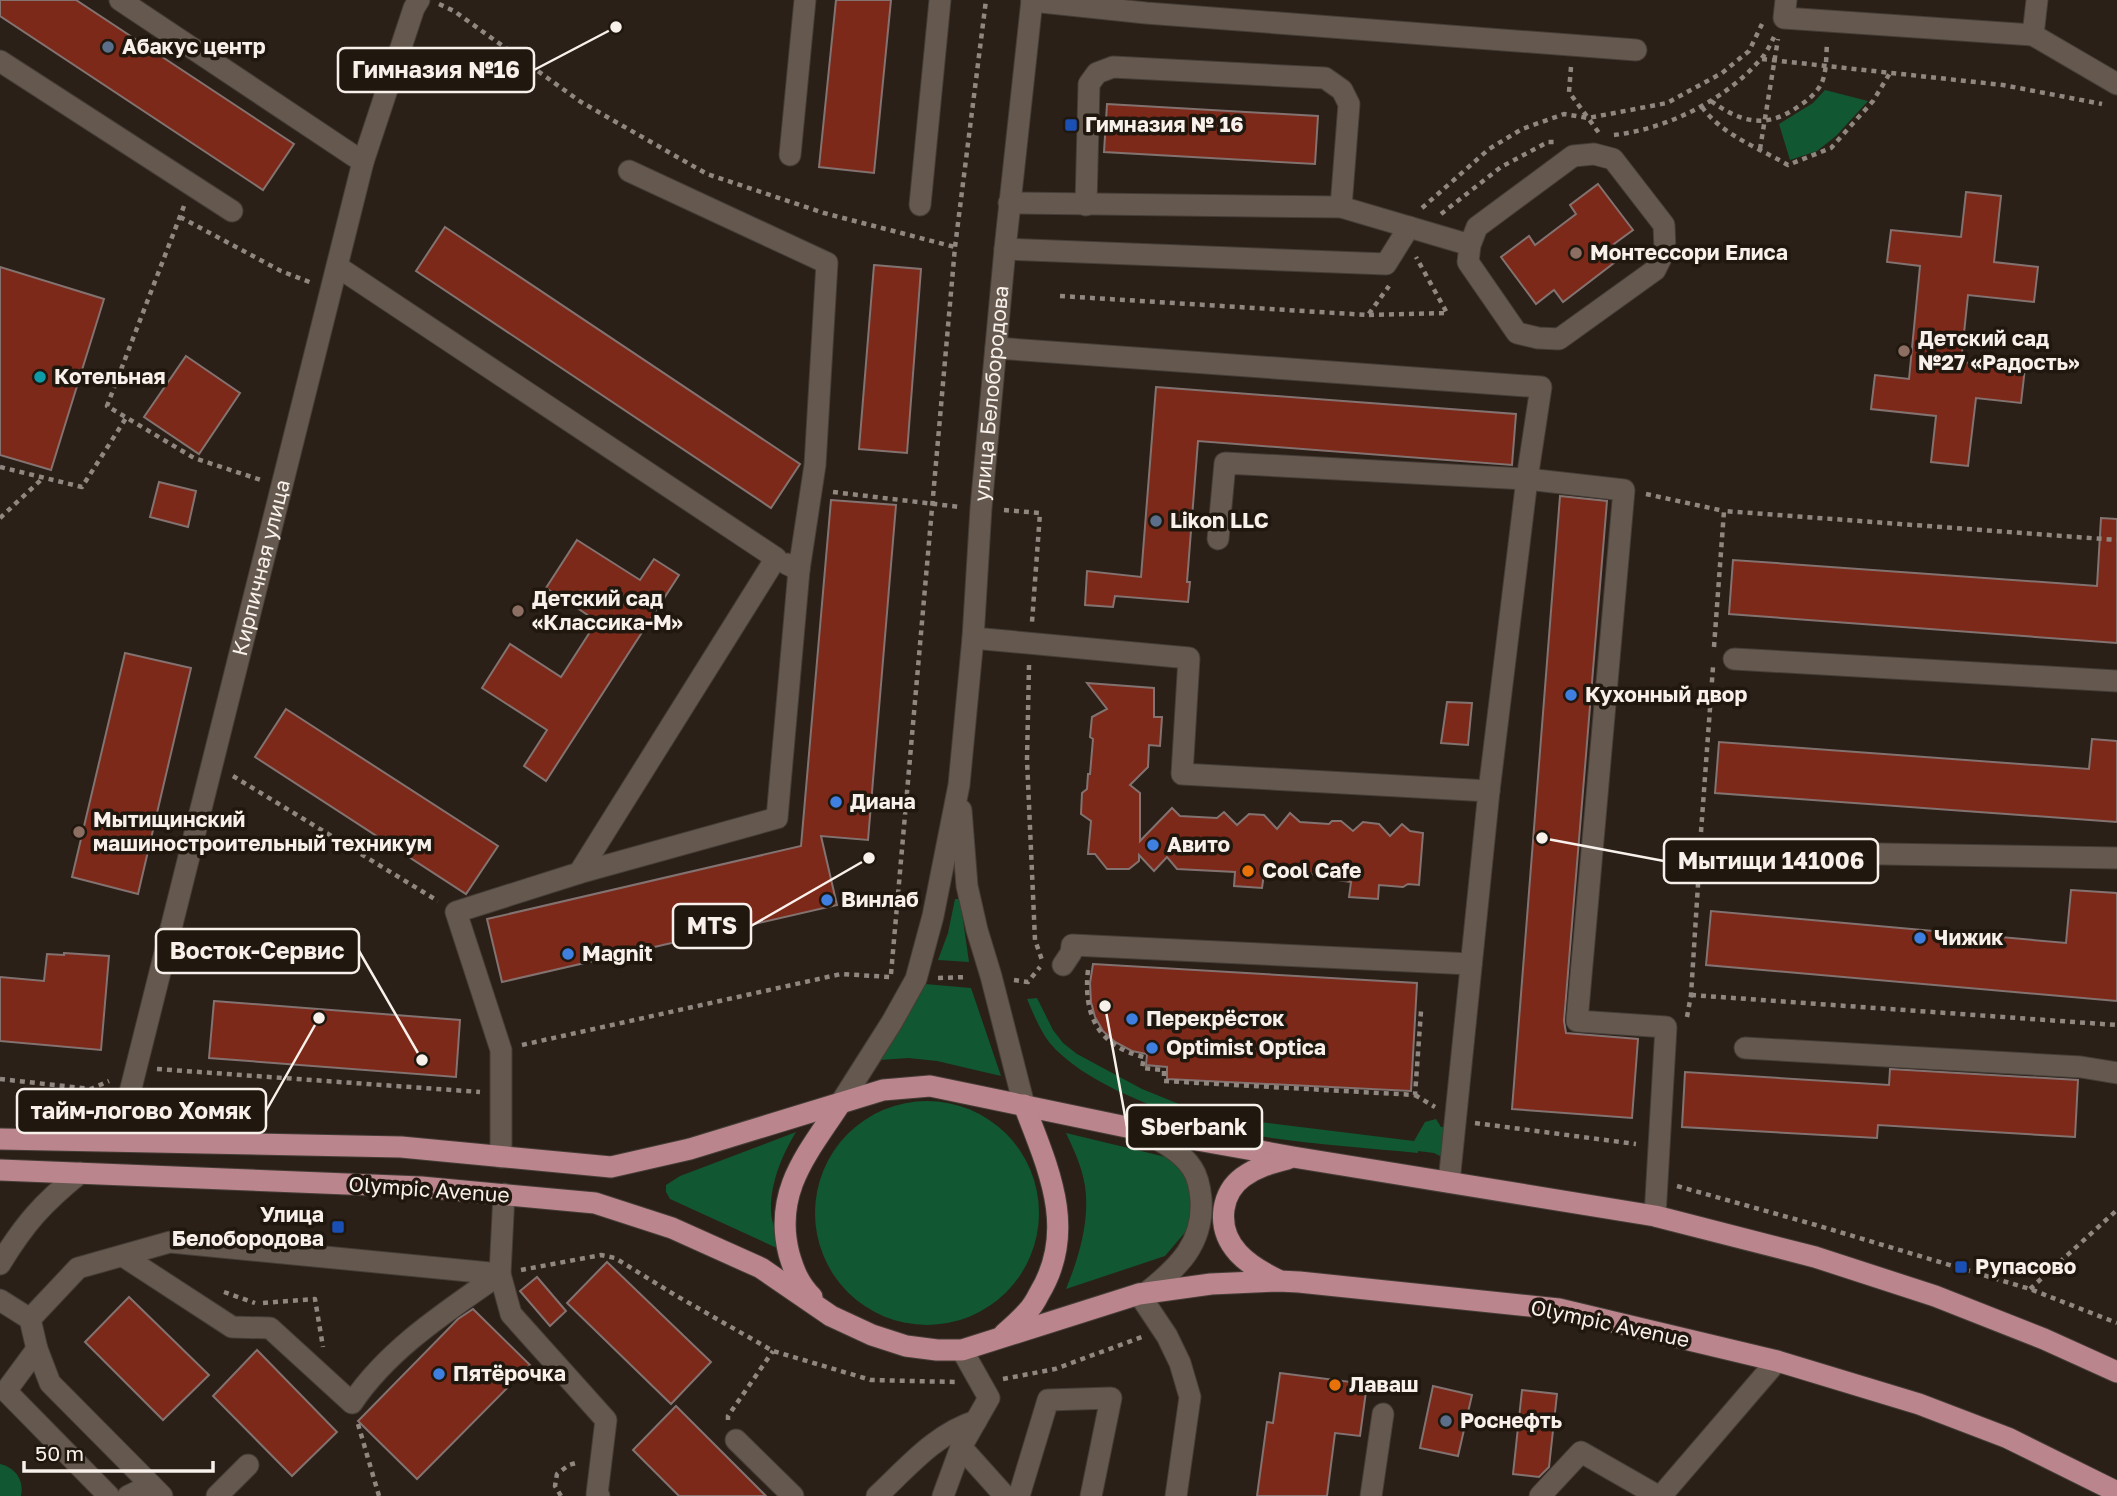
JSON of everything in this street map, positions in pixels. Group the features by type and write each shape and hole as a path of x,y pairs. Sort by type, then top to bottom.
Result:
{"main road":[{"name":"Olympic Avenue","path":"0,1139 401,1147 611,1167 690,1149 883,1090 930,1086 1141,1130 1655,1216 1815,1257 1935,1296 2112,1369"},
{"name":"Olympic Avenue","path":"831,1315 801,1286 793,1268 785,1238 786,1203 798,1168 840,1104"},
{"name":"Olympic Avenue","path":"1000,1338 1029,1311 1049,1278 1058,1245 1057,1206 1044,1156 1024,1105"},
{"path":"1278,1280 1255,1269 1240,1256 1227,1240 1223,1219 1226,1196 1240,1179 1259,1167 1293,1157"},
{"name":"Olympic Avenue","path":"0,1170 421,1187 595,1203 672,1228 761,1268 831,1315 872,1335 906,1346 937,1350 962,1350 1143,1294 1211,1284 1278,1280 1559,1309 1777,1361 1919,1404 2008,1438 2117,1492"}],"street":[{"path":"120,0 363,162"},
{"path":"790,155 805,0"},
{"path":"920,205 940,0"},
{"path":"1032,0 1150,7 1636,50"},
{"name":"улица Белобородова","path":"959,785 1009,203 1032,0"},
{"path":"2034,35 2037,0"},
{"name":"Кирпичная улица","path":"118,1140 363,162 419,2"},
{"path":"1778,13 1829,22 2034,35 2117,84"},
{"path":"0,61 232,211"},
{"path":"1086,205 1089,84 1097,73 1113,67 1325,78 1342,90 1349,104 1341,207"},
{"path":"1594,154 1613,159 1664,225 1665,250 1655,270 1559,339 1517,333 1468,262 1470,245 1477,227 1573,156 1594,154"},
{"path":"501,1157 501,1050 456,912 579,873 777,818 799,570 815,465 827,263 629,172"},
{"path":"1009,203 1341,207 1470,245"},
{"path":"1005,249 1386,264 1409,227"},
{"path":"338,267 776,558 799,570"},
{"path":"996,348 1541,387 1489,791 1449,1182"},
{"path":"1218,539 1225,463 1527,480 1624,490 1577,1021 1666,1027 1655,1216"},
{"path":"579,873 776,558"},
{"path":"973,638 1189,658 1182,774 1489,791"},
{"path":"1734,659 2117,681"},
{"path":"959,785 967,886 976,930 991,976 1024,1105"},
{"path":"840,1104 916,979 933,916 959,785"},
{"path":"1703,851 2117,858"},
{"path":"1063,965 1071,953 1072,945 1471,964"},
{"path":"1745,1048 2081,1067 2117,1073"},
{"path":"1141,1130 1161,1141 1192,1167 1200,1187 1202,1216 1191,1249 1173,1272 1143,1294 1180,1363 1190,1397 1175,1496"},
{"path":"0,1264 20,1232 40,1208 80,1173"},
{"path":"504,1194 500,1274 511,1314 606,1420 597,1494 600,1496"},
{"path":"30,1320 79,1268 170,1242 500,1274"},
{"path":"123,1256 232,1328 270,1328 352,1403 363,1386 426,1326 500,1274"},
{"path":"0,1300 30,1320 37,1349 50,1383 156,1490"},
{"path":"37,1349 6,1391 109,1496"},
{"path":"943,1496 961,1447 989,1398 962,1350"},
{"path":"1540,1496 1581,1452 1660,1496 1777,1361"},
{"path":"1019,1496 1048,1400 1111,1398 1091,1496"},
{"path":"1371,1496 1383,1415"},
{"path":"877,1496 932,1444 957,1427 976,1421"},
{"path":"736,1440 793,1496"},
{"path":"961,1447 1004,1496"},
{"path":"217,1496 248,1465"},
{"path":"128,1496 156,1490"}],"path":[{"path":"501,1050 841,974 891,977 955,247 986,0"},
{"path":"419,2 454,11 581,102 707,174 824,213 955,247"},
{"path":"1760,149 1778,13"},
{"path":"1409,227 1424,205 1489,149 1522,129 1564,114 1588,118 1667,103 1722,73 1749,51 1778,13"},
{"path":"1711,101 1728,113 1760,122 1785,115 1808,100 1821,84 1829,22"},
{"path":"1572,45 1569,92 1601,136"},
{"path":"1762,58 2003,85 2104,104"},
{"path":"1702,107 1730,133 1788,165 1831,148 1874,101 1890,73"},
{"path":"192,185 107,406 194,458 282,487"},
{"path":"180,217 281,271 332,291"},
{"path":"1368,315 1447,313 1412,250"},
{"path":"0,467 82,487 126,418"},
{"path":"0,518 43,478"},
{"path":"811,490 1040,513 1030,643 1027,760 1035,940 1043,963 1028,982 991,976"},
{"path":"1624,490 1724,511 2117,540"},
{"path":"1724,511 1703,851 1691,996 2117,1025"},
{"path":"213,764 456,912"},
{"path":"1063,965 1088,968 1087,1004 1097,1029 1119,1049 1144,1057 1142,1068 1164,1070 1164,1081 1415,1095 1421,1012"},
{"path":"0,1079 91,1089 137,1068 502,1093"},
{"path":"1456,1120 1658,1147"},
{"path":"1672,1180 1677,1186 1816,1224 2030,1289 2117,1323"},
{"path":"2030,1289 2117,1210"},
{"path":"736,1440 727,1429 728,1416 773,1351"},
{"path":"561,1496 555,1486 557,1474 576,1462 600,1465"}],"green space":[{"path":"1825,90 1868,101 1836,136 1817,151 1790,160 1779,124 1813,103"},
{"path":"955,899 960,899 969,962 938,960 948,933"},
{"path":"925,984 971,988 1001,1076 937,1061 908,1058 880,1060"},
{"path":"1037,998 1053,1030 1063,1043 1077,1054 1142,1089 1179,1104 1220,1117 1414,1141 1425,1122 1436,1119 1441,1127 1448,1126 1442,1157 1418,1151 1254,1135 1202,1124 1170,1113 1109,1086 1064,1057 1046,1037 1027,999"},
{"path":"916,1101 938,1101 980,1114 998,1126 1014,1142 1031,1170 1039,1213 1031,1256 1014,1284 998,1300 970,1317 938,1325 916,1325 874,1312 856,1300 840,1284 823,1256 815,1224 815,1202 828,1160 840,1142 856,1126 884,1109"},
{"path":"796,1132 782,1160 771,1201 771,1216 779,1249 670,1199 666,1192 666,1185 680,1176"},
{"path":"1066,1133 1170,1158 1182,1166 1188,1181 1191,1216 1187,1230 1165,1256 1066,1289 1082,1239 1086,1199 1082,1172"},
{"path":"0,1464 10,1468 18,1476 21,1496 0,1496"}],"building":[{"path":"0,0 76,0 294,144 263,190 0,16"},
{"path":"836,0 891,0 874,173 819,167"},
{"path":"1107,104 1318,116 1315,164 1104,152"},
{"path":"1598,184 1633,230 1614,244 1623,256 1563,302 1554,290 1536,304 1501,257 1529,236 1535,245 1576,214 1570,205"},
{"path":"1966,192 2001,196 1994,262 2038,267 2034,302 1968,295 1961,362 2025,368 2021,403 1976,398 1968,466 1931,462 1936,416 1871,409 1875,375 1909,379 1920,266 1887,262 1891,230 1961,237"},
{"path":"445,227 800,464 771,508 416,271"},
{"path":"874,265 921,269 907,453 859,449"},
{"name":"Котельная","path":"0,267 104,299 51,470 0,455"},
{"path":"186,356 240,393 199,454 144,417"},
{"path":"1156,387 1516,414 1512,465 1198,441 1187,582 1190,582 1188,602 1115,596 1113,607 1085,605 1087,571 1141,577"},
{"path":"159,482 196,491 188,527 150,517"},
{"path":"1560,496 1607,501 1564,1021 1566,1033 1638,1039 1632,1118 1512,1109"},
{"path":"831,500 896,505 868,840 821,836 837,905 502,982 487,919 801,846"},
{"path":"2101,518 2117,519 2117,643 1729,614 1733,560 2097,586"},
{"path":"577,540 640,580 654,559 679,575 546,781 524,766 547,730 482,688 510,644 561,677 597,621 546,588"},
{"path":"125,653 191,668 138,894 72,877"},
{"path":"1087,683 1154,688 1154,717 1162,717 1160,746 1149,745 1148,767 1130,785 1140,793 1140,841 1172,808 1180,816 1217,818 1224,812 1237,825 1249,814 1264,815 1277,829 1290,813 1300,822 1329,824 1332,821 1341,821 1353,831 1363,822 1379,824 1390,836 1402,824 1410,831 1423,833 1419,885 1379,885 1378,899 1349,897 1351,882 1293,872 1289,875 1264,874 1262,888 1234,886 1235,872 1177,869 1167,857 1154,871 1139,855 1139,861 1129,869 1107,869 1095,854 1088,854 1091,821 1081,814 1082,793 1087,789 1090,774 1092,717 1107,709"},
{"path":"1447,702 1472,703 1468,745 1441,743"},
{"path":"286,709 498,846 466,894 255,757"},
{"path":"2092,739 2117,741 2117,822 1715,793 1719,742 2089,769"},
{"path":"2071,890 2117,893 2117,1001 1706,965 1711,911 2066,943"},
{"path":"47,954 109,956 101,1050 0,1041 0,977 44,981"},
{"path":"1093,964 1417,983 1411,1091 1167,1079 1167,1067 1146,1065 1147,1054 1132,1051 1115,1042 1103,1031 1091,1002"},
{"path":"214,1001 460,1020 456,1077 209,1058"},
{"path":"1890,1069 2078,1080 2075,1137 1878,1125 1877,1138 1682,1127 1685,1072 1889,1085"},
{"path":"607,1262 711,1362 671,1404 567,1303"},
{"path":"537,1277 566,1311 550,1326 520,1291"},
{"path":"129,1297 209,1375 163,1420 85,1342"},
{"path":"473,1309 530,1365 417,1479 358,1421 458,1319"},
{"path":"257,1350 337,1432 292,1476 213,1396"},
{"path":"1280,1373 1367,1384 1360,1436 1335,1433 1327,1496 1257,1496 1267,1422 1273,1423"},
{"name":"Роснефть","path":"1433,1386 1472,1395 1458,1456 1420,1448"},
{"path":"1522,1390 1557,1394 1549,1467 1539,1477 1513,1474"},
{"path":"676,1406 766,1496 679,1496 633,1450"}],"place":[{"name":"Гимназия №16","path":"616,27"},
{"name":"Абакус центр","path":"108,47"},
{"name":"Гимназия № 16","path":"1071,125"},
{"name":"Монтессори Елиса","path":"1576,253"},
{"name":"Детский сад №27 «Радость»","path":"1904,351"},
{"name":"Котельная","path":"40,377"},
{"name":"Likon LLC","path":"1156,521"},
{"name":"Детский сад «Классика-М»","path":"518,611"},
{"name":"Кухонный двор","path":"1571,695"},
{"name":"Диана","path":"836,802"},
{"name":"Мытищинский машиностроительный техникум","path":"79,832"},
{"name":"Мытищи 141006","path":"1542,838"},
{"name":"Авито","path":"1153,845"},
{"name":"MTS","path":"869,858"},
{"name":"Cool Cafe","path":"1248,871"},
{"name":"Винлаб","path":"827,900"},
{"name":"Чижик","path":"1920,938"},
{"name":"Magnit","path":"568,954"},
{"name":"Sberbank","path":"1105,1006"},
{"name":"тайм-логово Хомяк","path":"319,1018"},
{"name":"Перекрёсток","path":"1132,1019"},
{"name":"Optimist Optica","path":"1152,1048"},
{"name":"Восток-Сервис","path":"422,1060"},
{"name":"Улица Белобородова","path":"338,1227"},
{"name":"Рупасово","path":"1961,1267"},
{"name":"Пятёрочка","path":"439,1374"},
{"name":"Лаваш","path":"1335,1385"},
{"name":"Роснефть","path":"1446,1421"}]}
